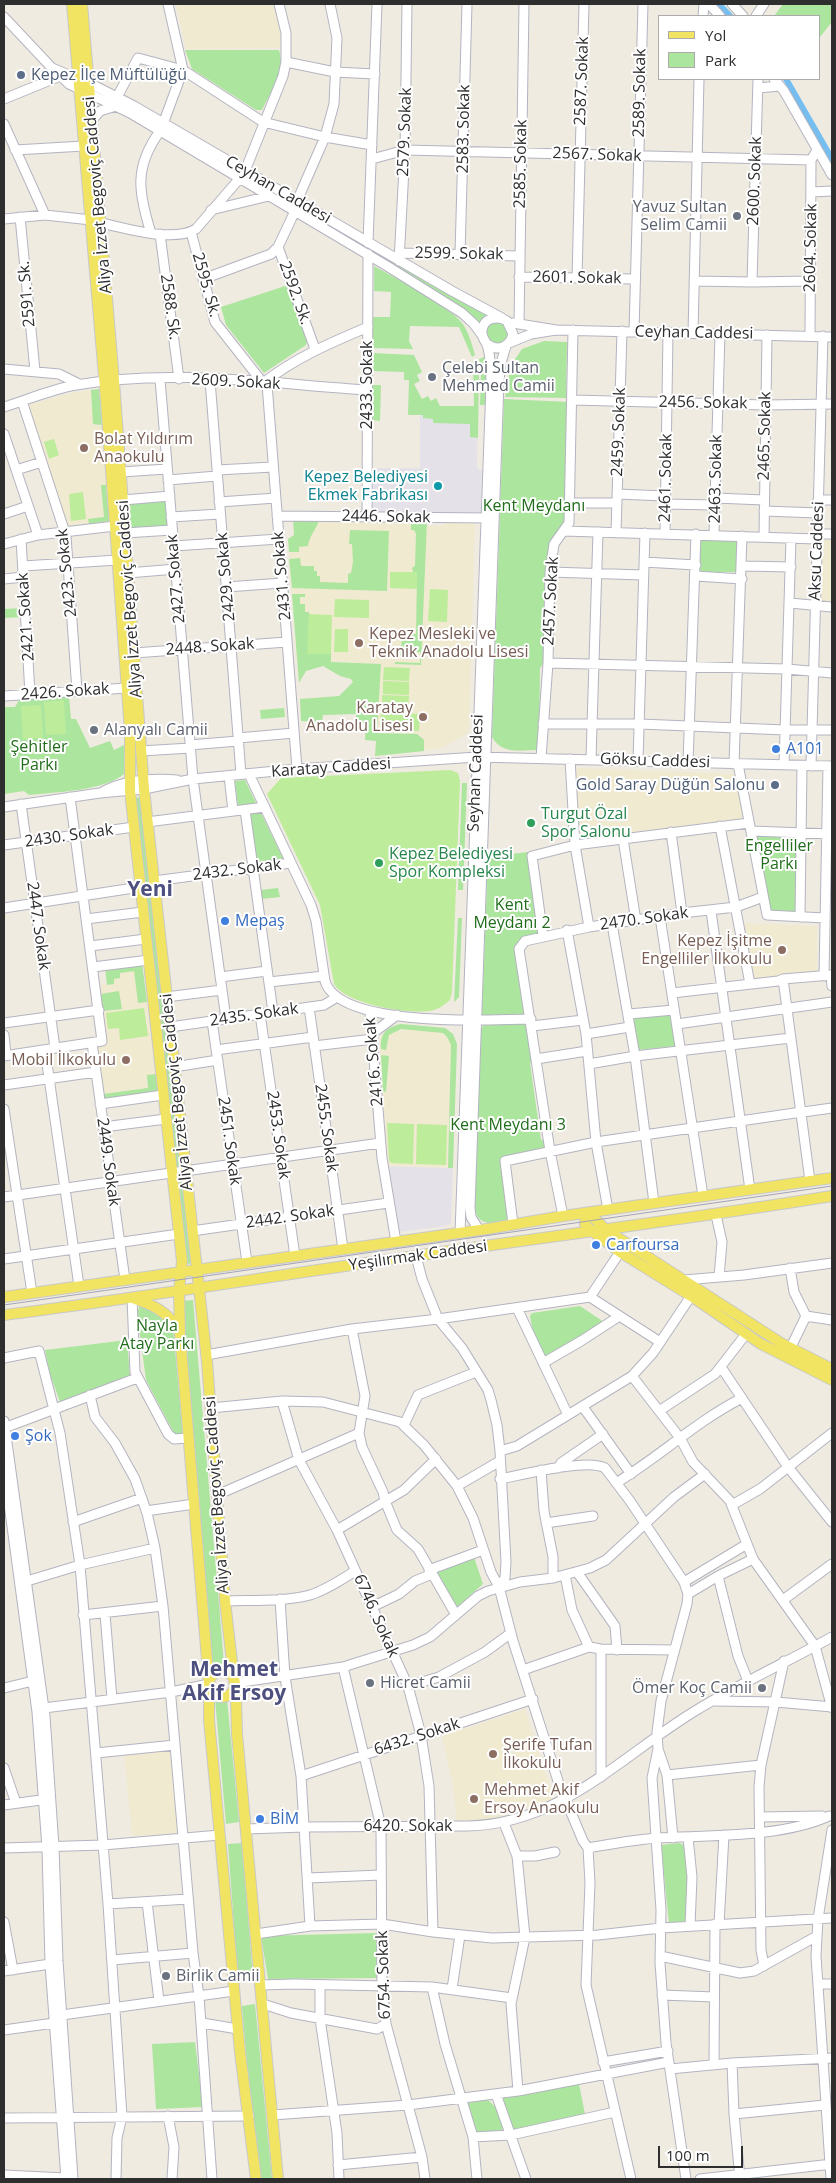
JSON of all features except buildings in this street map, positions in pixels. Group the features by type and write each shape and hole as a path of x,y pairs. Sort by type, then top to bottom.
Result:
{"main road":[{"name":"Aliya İzzet Begoviç Caddesi","path":"72,4 84,86 92,120 96,222 109,381 115,526 131,738 130,787 179,1234 181,1272 179,1291 180,1334 209,1684 209,1720 234,1991 256,2179"},
{"name":"Aliya İzzet Begoviç Caddesi","path":"82,4 84,146 96,222"},
{"name":"Aliya İzzet Begoviç Caddesi","path":"109,381 121,472 143,785 206,1355 225,1600 235,1683 237,1734 278,2179"},
{"name":"Yeşilırmak Caddesi","path":"4,1297 460,1233 563,1216 832,1178"},
{"name":"Yeşilırmak Caddesi","path":"4,1315 606,1230 832,1196"},
{"path":"832,1370 790,1349 606,1230 589,1213 584,1218 590,1232 620,1252 691,1296 778,1354 832,1380"},
{"path":"132,1298 151,1304 164,1313 173,1321 180,1334"},
{"path":"224,1671 231,1675 235,1683 230,1694 222,1697 211,1692 209,1684 215,1673 224,1671"}],"street":[{"path":"168,4 183,70"},
{"path":"4,219 45,215 96,222 156,234 191,232 196,229 242,175 280,84 286,62 286,33 279,4"},
{"path":"297,202 325,137 334,104 337,38 330,4"},
{"path":"368,243 377,4"},
{"name":"2579. Sokak","path":"399,257 405,150 408,4"},
{"name":"2583. Sokak","path":"460,254 467,4"},
{"name":"2585. Sokak","path":"519,324 524,4"},
{"name":"2587. Sokak","path":"577,278 584,4"},
{"name":"2589. Sokak","path":"634,332 643,4"},
{"path":"709,4 719,15"},
{"path":"732,4 743,15"},
{"path":"757,15 764,4"},
{"name":"Ceyhan Caddesi","path":"4,17 60,76 116,101 242,175 297,202 368,243 399,257 505,319 519,324 556,330"},
{"path":"92,120 116,101 138,58 183,70 263,122 325,137 372,145"},
{"path":"286,62 335,72 375,74"},
{"name":"Ceyhan Caddesi","path":"52,68 84,86"},
{"name":"2588. Sk.","path":"180,379 156,234 146,218 141,186 141,166 149,146 162,127 183,70"},
{"path":"4,99 60,76"},
{"path":"694,333 699,80"},
{"path":"758,84 777,82 832,175"},
{"name":"2600. Sokak","path":"752,282 758,84"},
{"path":"4,124 45,215"},
{"path":"15,150 84,146"},
{"name":"2567. Sokak","path":"372,159 405,150 463,150 639,157 811,160"},
{"path":"811,160 817,150"},
{"name":"2604. Sokak","path":"810,336 811,160"},
{"name":"Ceyhan Caddesi","path":"242,175 269,196 462,312 482,335"},
{"path":"812,192 832,191"},
{"path":"211,210 269,196"},
{"name":"2592. Sk.","path":"295,211 278,247 316,349"},
{"name":"2591. Sk.","path":"20,218 35,371"},
{"name":"2595. Sk.","path":"191,232 215,322 265,383"},
{"path":"202,279 271,254 278,247"},
{"name":"2433. Sokak","path":"367,516 368,254"},
{"name":"2599. Sokak","path":"399,257 460,254 519,256"},
{"name":"2601. Sokak","path":"519,276 634,279"},
{"path":"694,281 810,281"},
{"path":"492,318 505,319 512,329 512,338 507,344 496,348 487,344 482,335 482,330 488,321 492,318"},
{"path":"265,383 280,370 316,349 368,327"},
{"name":"Ceyhan Caddesi","path":"507,344 531,334 556,330 828,337"},
{"name":"2457. Sokak","path":"541,758 548,663 550,572 554,544 569,522 573,330"},
{"name":"2459. Sokak","path":"616,533 622,331"},
{"name":"2461. Sokak","path":"665,533 668,332"},
{"name":"2463. Sokak","path":"714,534 720,334"},
{"name":"2465. Sokak","path":"764,537 767,335"},
{"name":"Aksu Caddesi","path":"800,917 801,833 812,730 821,404 828,337"},
{"name":"Seyhan Caddesi","path":"460,1233 472,1020 490,518 491,384 487,344"},
{"name":"Seyhan Caddesi","path":"490,518 500,373 507,344"},
{"path":"4,369 63,375 79,384"},
{"name":"2427. Sokak","path":"160,379 190,746 189,780"},
{"name":"2609. Sokak","path":"4,407 79,384 109,381 210,380 367,390"},
{"name":"2429. Sokak","path":"210,380 238,739 245,774"},
{"name":"2431. Sokak","path":"265,383 297,769"},
{"name":"2456. Sokak","path":"573,400 766,405 832,404"},
{"name":"2423. Sokak","path":"22,401 65,531 77,691"},
{"path":"4,434 38,535"},
{"path":"16,470 42,462"},
{"path":"168,480 273,467"},
{"path":"121,472 167,469"},
{"path":"123,500 170,496"},
{"path":"220,502 276,498"},
{"path":"569,503 617,499 764,500"},
{"path":"818,500 832,500"},
{"path":"4,514 28,506"},
{"path":"764,511 818,513"},
{"path":"171,517 220,514"},
{"name":"2446. Sokak","path":"277,516 490,518"},
{"path":"4,544 38,535 115,526"},
{"path":"125,534 172,530"},
{"path":"564,531 714,534 791,538 832,534"},
{"path":"591,759 598,532"},
{"path":"638,760 645,533"},
{"path":"688,763 696,534"},
{"path":"742,536 743,566 736,764 750,827 762,897 767,915 825,918"},
{"path":"174,546 279,538"},
{"path":"784,765 791,538"},
{"name":"2421. Sokak","path":"21,539 30,694"},
{"path":"22,566 118,560"},
{"path":"644,562 696,565"},
{"path":"743,566 791,567"},
{"path":"128,573 176,570"},
{"path":"550,572 643,575"},
{"path":"696,576 742,579"},
{"path":"4,579 23,577"},
{"path":"226,587 282,583"},
{"path":"790,603 832,607"},
{"name":"2448. Sokak","path":"134,653 287,642"},
{"path":"548,663 787,669 832,673"},
{"name":"2426. Sokak","path":"4,696 127,688"},
{"path":"543,724 640,724 832,730"},
{"path":"141,751 294,732"},
{"name":"Göksu Caddesi","path":"482,757 830,766"},
{"name":"Karatay Caddesi","path":"4,806 143,785 245,774 482,757"},
{"path":"570,759 575,845 589,927"},
{"path":"824,976 828,959 829,930 825,918 830,766"},
{"path":"245,774 265,807 316,921 324,976 328,989 337,998"},
{"path":"229,776 233,811"},
{"path":"189,780 198,816 226,1018"},
{"name":"2449. Sokak","path":"70,797 98,1010 96,1072 125,1280"},
{"name":"2447. Sokak","path":"21,804 55,1046"},
{"path":"147,822 265,807"},
{"path":"245,810 273,1012"},
{"path":"543,936 532,856 575,845 720,826 829,834"},
{"path":"720,826 750,984"},
{"name":"2430. Sokak","path":"4,845 134,827"},
{"path":"671,832 682,913"},
{"path":"623,839 636,920"},
{"name":"2432. Sokak","path":"154,881 291,863"},
{"path":"4,908 140,887"},
{"name":"2470. Sokak","path":"531,1022 519,950 525,941 567,930 682,913 736,908 762,897"},
{"path":"712,911 750,1190"},
{"path":"86,920 143,912"},
{"path":"660,917 703,1196"},
{"path":"612,924 635,1056 654,1204"},
{"path":"567,930 586,1034 596,1142 608,1210"},
{"path":"90,946 146,939"},
{"path":"93,967 148,960"},
{"path":"220,978 268,971"},
{"path":"672,993 831,975 832,986"},
{"path":"269,982 324,976"},
{"path":"781,980 797,1113 808,1181"},
{"path":"166,997 222,990"},
{"name":"2435. Sokak","path":"170,1027 328,1004 337,998"},
{"name":"2416. Sokak","path":"337,998 370,1011 380,1142 388,1202 396,1242"},
{"path":"676,1024 832,1002"},
{"name":"2455. Sokak","path":"308,1007 343,1249"},
{"path":"4,1023 98,1010"},
{"path":"628,1014 674,1010"},
{"path":"370,1011 396,1015 472,1020 531,1022 583,1020"},
{"name":"2453. Sokak","path":"260,1014 295,1256"},
{"path":"174,1067 265,1044 313,1042 373,1036 396,1015"},
{"name":"Seyhan Caddesi","path":"472,1020 470,1208 471,1216 480,1230"},
{"name":"2451. Sokak","path":"212,1021 247,1262"},
{"path":"531,1022 550,1151 563,1216"},
{"path":"586,1034 630,1027"},
{"path":"4,1035 5,1053"},
{"path":"5,1053 98,1038"},
{"path":"590,1064 680,1050 788,1038"},
{"path":"5,1053 45,1050 55,1046"},
{"path":"45,1050 79,1286"},
{"path":"536,1059 587,1051"},
{"path":"4,1085 96,1072"},
{"path":"100,1104 163,1095"},
{"path":"513,1224 505,1161 596,1142 832,1108"},
{"path":"4,1109 32,1293"},
{"path":"103,1127 166,1119"},
{"path":"4,1197 380,1142"},
{"name":"2442. Sokak","path":"192,1231 388,1202"},
{"path":"716,1214 722,1242 719,1277"},
{"path":"4,1259 179,1234"},
{"path":"590,1297 620,1252"},
{"path":"416,1256 431,1304 438,1319 462,1348 491,1400 497,1425 500,1451 500,1479 506,1562 505,1578 499,1587"},
{"path":"684,1280 832,1262"},
{"path":"790,1268 794,1292 806,1316"},
{"path":"500,1451 517,1446 632,1376 645,1364 691,1296"},
{"path":"206,1355 352,1329 438,1319 590,1297 618,1317 660,1342"},
{"path":"132,1298 133,1341 137,1378 168,1434 174,1438 188,1438"},
{"path":"517,1308 568,1416"},
{"path":"806,1316 832,1320"},
{"path":"790,1349 806,1316"},
{"path":"543,1363 581,1342 618,1317"},
{"path":"352,1329 365,1396 359,1433 362,1447 383,1492 397,1530 418,1549 456,1615"},
{"path":"659,1411 715,1374 746,1334"},
{"path":"4,1358 39,1351 60,1433 80,1565 116,2007 122,2116 117,2138 116,2179"},
{"path":"722,1367 788,1467 832,1522"},
{"path":"404,1425 418,1395 476,1372"},
{"path":"632,1376 680,1438 693,1462 732,1505 753,1559 766,1580 783,1600 815,1646 832,1708 776,1702 715,1701"},
{"path":"46,1799 44,1708 4,1426 53,1410 137,1378"},
{"path":"90,1395 95,1417 114,1443 135,1479 146,1510 155,1548 163,1606 193,1952 200,1996 212,2179"},
{"path":"616,1482 631,1474 680,1438 742,1398"},
{"path":"210,1408 282,1401 323,1402 400,1422 436,1459 457,1486 473,1518 491,1572 499,1587 511,1633 565,1800 588,1848 590,1883 586,1985 631,2179"},
{"name":"6746. Sokak","path":"282,1401 299,1460 337,1530 408,1686 421,1735 429,1786 433,1932"},
{"path":"584,1406 631,1474"},
{"path":"217,1495 359,1433"},
{"path":"558,1468 561,1463 603,1434"},
{"path":"732,1505 760,1489 831,1437"},
{"path":"337,1530 404,1490 436,1459"},
{"path":"457,1486 500,1461"},
{"path":"500,1479 541,1470 600,1465 616,1482 684,1582 688,1594 658,1717 657,1737 658,1749 666,1775 673,1838"},
{"path":"541,1470 546,1523 553,1557 553,1578"},
{"path":"4,1473 8,1526 33,1681 46,1799 62,2015 68,2179 22,2178 4,2175"},
{"path":"235,1683 343,1667 413,1645 430,1636 478,1596 499,1587 553,1578 590,1568 606,1560 646,1525 674,1497 705,1474"},
{"path":"74,1522 142,1498"},
{"path":"146,1510 194,1504"},
{"path":"546,1523 593,1516"},
{"path":"684,1582 747,1544"},
{"path":"27,1581 80,1565 155,1548"},
{"path":"372,1607 399,1594 430,1572 483,1550"},
{"path":"688,1594 718,1576 753,1559"},
{"path":"783,1600 832,1564"},
{"path":"225,1600 280,1599 308,1595 323,1590 355,1571"},
{"path":"577,1572 615,1626 617,1650"},
{"path":"565,1575 572,1610 589,1647"},
{"path":"718,1576 736,1647 748,1681"},
{"path":"280,1599 285,1677 300,1776 305,1826 310,1926"},
{"path":"83,1615 163,1606"},
{"path":"105,1614 112,1699"},
{"path":"408,1686 439,1677 485,1652 511,1633"},
{"name":"6420. Sokak","path":"246,1829 305,1826 491,1826 504,1823 565,1800 602,1777 690,1714 784,1661 832,1637"},
{"path":"523,1670 589,1647 617,1650 674,1650"},
{"path":"601,1649 602,1777"},
{"path":"764,1966 760,1832 761,1766 784,1661"},
{"name":"6754. Sokak","path":"343,1667 380,1827 382,1986 386,2024 422,2157 425,2179"},
{"path":"4,1688 33,1681"},
{"path":"44,1708 171,1692 209,1684"},
{"name":"6432. Sokak","path":"300,1776 533,1699"},
{"path":"96,1753 175,1745"},
{"path":"658,1749 652,1778 661,1910 660,1956 662,1996 686,2179"},
{"path":"666,1775 761,1766"},
{"path":"4,1768 16,1803"},
{"path":"4,1804 46,1799"},
{"path":"588,1848 656,1838 760,1832 816,1822 830,1816"},
{"path":"760,1817 830,1816"},
{"path":"504,1823 517,1856 526,1937 512,1998 514,2053 518,2091"},
{"path":"831,2179 825,2105 828,2093 827,2058 818,1984 817,1936 832,1830"},
{"path":"4,1848 103,1845 220,1835"},
{"path":"714,2065 714,1968 724,1835"},
{"path":"688,1837 692,1876 690,1926"},
{"path":"50,1847 50,1964 54,2023 65,2117"},
{"path":"517,1856 535,1856 555,1852"},
{"path":"308,1878 381,1875"},
{"path":"108,1904 188,1899"},
{"path":"147,1902 159,2001"},
{"path":"256,1934 310,1926 382,1924 492,1938 588,1936 661,1928 832,1918"},
{"path":"4,1922 14,1970"},
{"path":"452,1989 460,1935"},
{"path":"660,1956 740,1973 754,1971 817,1936"},
{"path":"112,1960 193,1952"},
{"path":"4,1971 50,1964"},
{"path":"818,1984 832,1984"},
{"path":"261,1985 432,1987 512,1998"},
{"path":"320,1985 320,2018 337,2133 339,2179"},
{"path":"432,1987 445,2044 473,2137 477,2179"},
{"path":"4,2030 54,2023 62,2015 234,1991"},
{"path":"662,1996 714,1997"},
{"path":"263,2004 291,2013 377,2029 386,2024"},
{"path":"202,2023 238,2029"},
{"path":"603,2062 668,2051"},
{"path":"273,2115 463,2100 606,2073 670,2066 827,2058"},
{"path":"732,2063 734,2114 740,2177"},
{"path":"496,2094 526,2179"},
{"path":"734,2114 825,2105"},
{"path":"473,2137 511,2135 615,2112"},
{"path":"168,2116 174,2147 172,2179"},
{"path":"4,2118 249,2116"},
{"path":"338,2166 422,2157"},
{"path":"700,2179 763,2176 830,2164"}],"shaded area":[{"path":"176,4 275,4 283,48 186,49"},
{"path":"99,389 109,521 70,526 66,524 27,405 71,393"},
{"path":"420,415 478,416 477,467 479,470 482,470 481,515 371,512 372,468 420,468"},
{"path":"293,519 427,521 428,526 442,526 448,521 475,522 469,727 466,734 442,748 375,756 381,664 297,660 288,539 294,535"},
{"path":"823,539 832,539 832,603 820,603"},
{"path":"577,768 737,774 746,818 577,841 573,771"},
{"name":"Kepez İşitme Engelliler İlkokulu","path":"744,923 817,926 817,975 751,982"},
{"name":"Mobil İlkokulu","path":"142,963 158,1093 104,1100 97,1046 107,1043 99,986 107,984 105,968"},
{"path":"401,1024 445,1028 453,1034 457,1044 453,1168 387,1166 380,1039 385,1031"},
{"path":"387,1166 453,1168 451,1223 446,1226 398,1232"},
{"name":"Şerife Tufan İlkokulu","path":"525,1709 554,1799 499,1817 479,1821 457,1821 452,1782 442,1736"},
{"path":"170,1748 178,1834 132,1836 124,1753"}],"green space":[{"path":"783,4 832,4 832,22 821,36 821,15 775,15"},
{"path":"185,50 279,50 281,66 262,110 256,110 192,69"},
{"path":"251,178 487,315 479,323 249,181"},
{"path":"374,266 433,299 454,315 467,330 475,355 472,357 459,327 410,326 409,341 413,349 373,348 373,317 390,317 391,292 374,291"},
{"path":"288,285 308,337 306,345 264,373 226,325 221,307"},
{"path":"497,322 505,325 508,333 505,341 497,344 489,341 486,333 489,325"},
{"path":"544,341 567,342 566,398 505,397 511,365 522,349"},
{"path":"373,353 414,355 422,372 417,375 420,381 414,384 422,399 428,396 431,401 436,398 440,406 474,406 473,361 477,359 479,368 478,438 470,437 470,424 433,423 433,419 423,418 423,415 408,415 409,380 404,380 404,372 373,371"},
{"path":"484,357 486,372 485,405 480,405 481,372 479,359"},
{"path":"373,385 381,385 380,421 372,420"},
{"path":"99,389 102,425 93,424 91,390"},
{"name":"Kent Meydanı","path":"504,399 570,402 567,522 550,543 545,661 540,668 539,750 519,751 507,749 496,743 492,737"},
{"path":"54,439 59,455 49,459 44,442"},
{"path":"101,485 106,485 109,521 89,524 88,519 104,517"},
{"path":"83,492 86,519 71,521 69,494"},
{"path":"168,498 171,528 129,531 127,501"},
{"path":"293,519 319,519 308,546 299,547 299,552 289,552 288,539 294,535"},
{"path":"411,521 427,521 421,665 395,664 395,662 420,663 420,652 413,652 413,656 395,656 396,649 401,649 402,634 416,634 417,573 413,572 412,568 415,566 416,534 414,530 411,530"},
{"path":"350,530 389,531 387,591 292,588 289,559 300,558 301,566 314,566 317,576 320,576 320,582 348,583 348,574 351,573 353,562 352,544 349,544"},
{"path":"700,539 737,540 736,572 699,572"},
{"path":"390,572 417,572 417,589 390,588"},
{"path":"430,589 448,590 447,622 428,621"},
{"path":"292,594 305,594 305,597 300,597 300,604 305,604 305,612 309,612 308,653 331,654 331,662 381,664 377,733 417,734 424,740 424,751 375,756 376,741 365,740 366,723 356,723 356,714 323,715 322,722 301,721 300,699 339,696 353,682 351,679 340,676 323,666 306,671 299,683"},
{"path":"335,599 369,600 369,618 334,617"},
{"path":"22,608 22,617 4,618 4,609"},
{"path":"309,614 332,615 331,654 307,654"},
{"path":"335,629 348,629 348,652 334,652"},
{"path":"384,667 410,668 409,681 383,680"},
{"path":"383,681 409,682 409,695 383,694"},
{"path":"382,695 409,696 408,709 382,708"},
{"name":"Şehitler Parkı","path":"69,696 71,719 76,719 90,748 110,741 114,750 126,744 125,773 106,784 80,790 29,795 24,791 4,794 4,707 15,707 19,700"},
{"path":"64,700 66,734 46,735 44,702"},
{"path":"41,705 43,738 23,739 21,706"},
{"path":"284,708 285,717 261,719 260,710"},
{"path":"381,712 420,714 419,731 380,729"},
{"name":"Kepez Belediyesi Spor Kompleksi","path":"450,770 458,773 460,781 452,992 450,1000 434,1010 424,1011 396,1010 365,1003 341,991 334,984 320,905 267,794 281,778"},
{"path":"245,780 257,805 238,806 235,781"},
{"path":"462,783 467,783 463,890 458,890"},
{"path":"141,797 182,1167 176,1167 135,798"},
{"path":"260,811 284,860 256,863 249,812"},
{"name":"Engelliler Parkı","path":"799,835 797,914 770,912 757,837"},
{"name":"Kent Meydanı 2","path":"528,852 540,934 523,938 518,944 526,1011 524,1016 484,1017 482,1014 488,857"},
{"path":"278,888 280,897 261,899 260,890"},
{"path":"458,918 462,918 459,997 454,1002"},
{"path":"142,963 147,1002 138,1003 134,971 120,973 120,978 114,979 114,984 107,985 105,968"},
{"path":"119,991 122,1009 103,1011 101,994"},
{"path":"144,1008 148,1036 120,1040 119,1028 108,1029 106,1013"},
{"path":"672,1013 677,1046 637,1050 632,1018"},
{"path":"401,1024 445,1028 453,1034 457,1044 453,1168 448,1168 451,1045 443,1033 401,1029 389,1035 386,1050 381,1049 385,1032 391,1027"},
{"name":"Kent Meydanı 3","path":"484,1024 526,1024 528,1027 534,1062 530,1063 541,1140 545,1140 546,1151 505,1158 511,1221 495,1223 480,1220 475,1210 480,1032"},
{"path":"381,1055 389,1056 386,1092 383,1091"},
{"path":"156,1074 158,1093 104,1100 103,1094 148,1088 147,1075"},
{"path":"387,1123 414,1124 413,1164 392,1163 389,1161"},
{"path":"417,1124 447,1125 446,1165 416,1164"},
{"path":"183,1179 193,1263 187,1264 178,1180"},
{"path":"193,1300 225,1675 213,1676 182,1301"},
{"name":"Nayla Atay Parkı","path":"140,1305 158,1313 173,1327 183,1436 175,1435 146,1380 137,1313"},
{"path":"580,1306 604,1322 546,1357 543,1355 533,1332 530,1316 532,1313"},
{"path":"127,1340 130,1377 60,1402 50,1374 45,1350"},
{"path":"474,1557 483,1584 457,1607 434,1571"},
{"path":"215,1699 227,1699 239,1822 226,1824"},
{"path":"242,1843 253,1978 238,1980 228,1844"},
{"path":"679,1843 684,1845 689,1875 687,1921 669,1924 661,1845"},
{"path":"377,1933 377,1978 268,1979 261,1936"},
{"path":"255,2004 272,2179 257,2179 242,2006"},
{"path":"195,2042 203,2107 156,2109 152,2044"},
{"path":"574,2083 579,2084 585,2114 515,2130 511,2129 501,2098 503,2095"},
{"path":"488,2100 501,2112 505,2129 477,2134 467,2103"}],"waterway":[{"path":"719,4 729,15"},
{"path":"787,80 832,159"}],"tram line":[{"path":"4,1305 832,1186"}],"place":[{"name":"Kepez İlçe Müftülüğü","path":"21,75"},
{"name":"Yavuz Sultan Selim Camii","path":"737,216"},
{"name":"Çelebi Sultan Mehmed Camii","path":"432,377"},
{"name":"Bolat Yıldırım Anaokulu","path":"84,448"},
{"name":"Kepez Belediyesi Ekmek Fabrikası","path":"438,486"},
{"name":"Kepez Mesleki ve Teknik Anadolu Lisesi","path":"359,643"},
{"name":"Karatay Anadolu Lisesi","path":"423,717"},
{"name":"Alanyalı Camii","path":"94,730"},
{"name":"A101","path":"776,749"},
{"name":"Gold Saray Düğün Salonu","path":"775,785"},
{"name":"Turgut Özal Spor Salonu","path":"531,823"},
{"name":"Kepez Belediyesi Spor Kompleksi","path":"379,863"},
{"name":"Mepaş","path":"225,921"},
{"name":"Kepez İşitme Engelliler İlkokulu","path":"782,950"},
{"name":"Mobil İlkokulu","path":"126,1060"},
{"name":"Carfoursa","path":"596,1245"},
{"name":"Şok","path":"15,1436"},
{"name":"Hicret Camii","path":"370,1683"},
{"name":"Ömer Koç Camii","path":"762,1688"},
{"name":"Şerife Tufan İlkokulu","path":"493,1754"},
{"name":"Mehmet Akif Ersoy Anaokulu","path":"474,1799"},
{"name":"BİM","path":"260,1819"},
{"name":"Birlik Camii","path":"166,1976"}],"district":[{"name":"Yeni","path":"150,890"},
{"name":"Mehmet Akif Ersoy","path":"234,1682"}]}
